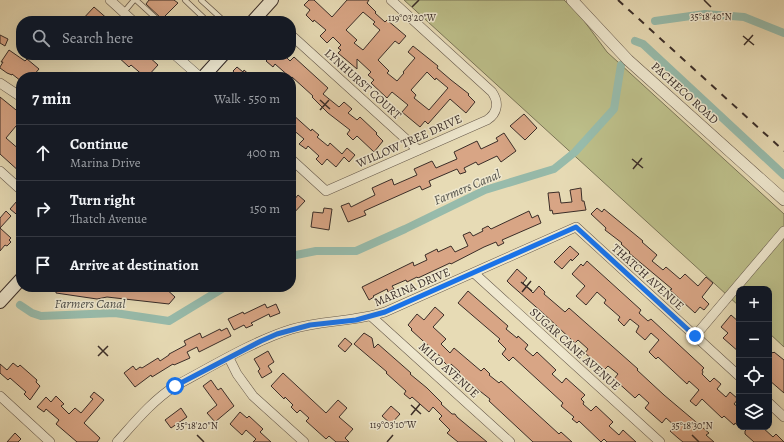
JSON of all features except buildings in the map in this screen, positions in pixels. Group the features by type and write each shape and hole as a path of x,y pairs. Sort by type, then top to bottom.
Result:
{"main road":[{"path":"258,16 272,0"},
{"path":"207,72 217,60"},
{"path":"0,302 16,284"}],"street":[{"path":"110,0 127,16"},
{"name":"WILLOW TREE DRIVE","path":"296,164 326,192 492,117 497,107 495,96 492,92 391,0"},
{"name":"PACHECO ROAD","path":"572,0 628,60 784,200"},
{"name":"LYNHURST COURT","path":"296,40 418,150"},
{"path":"181,60 196,72"},
{"path":"0,83 16,94"},
{"path":"0,171 16,185"},
{"name":"MARINA DRIVE","path":"117,442 151,404 162,395 175,386 261,341 293,329 315,324 372,317 576,227"},
{"name":"THATCH AVENUE","path":"576,227 736,373"},
{"path":"695,336 784,231"},
{"name":"SUGAR CANE AVENUE","path":"474,273 660,442"},
{"name":"MILO AVENUE","path":"372,317 510,442"},
{"path":"229,358 241,380 253,396 304,442"},
{"path":"0,396 50,442"},
{"path":"772,406 784,417"}],"lane":[{"path":"123,12 135,0 153,16"},
{"path":"185,0 202,16"},
{"path":"201,0 219,16"}],"green space":[{"path":"404,0 564,0 579,14 607,52 784,214 784,347 772,336 772,286 736,286 736,303"}],"waterway":[{"name":"Farmers Canal","path":"655,21 705,14 744,17 784,33"},
{"path":"635,41 643,44 784,175"},
{"name":"Farmers Canal","path":"296,255 316,251 356,251 485,190 554,169 575,152 614,109 621,65"},
{"name":"Farmers Canal","path":"20,305 32,313 41,316 115,313 169,321 217,292"}],"railway":[{"path":"618,0 784,151"}],"route":[{"path":"175,386 277,334 326,322 356,320 372,317 576,227 695,336"}]}
